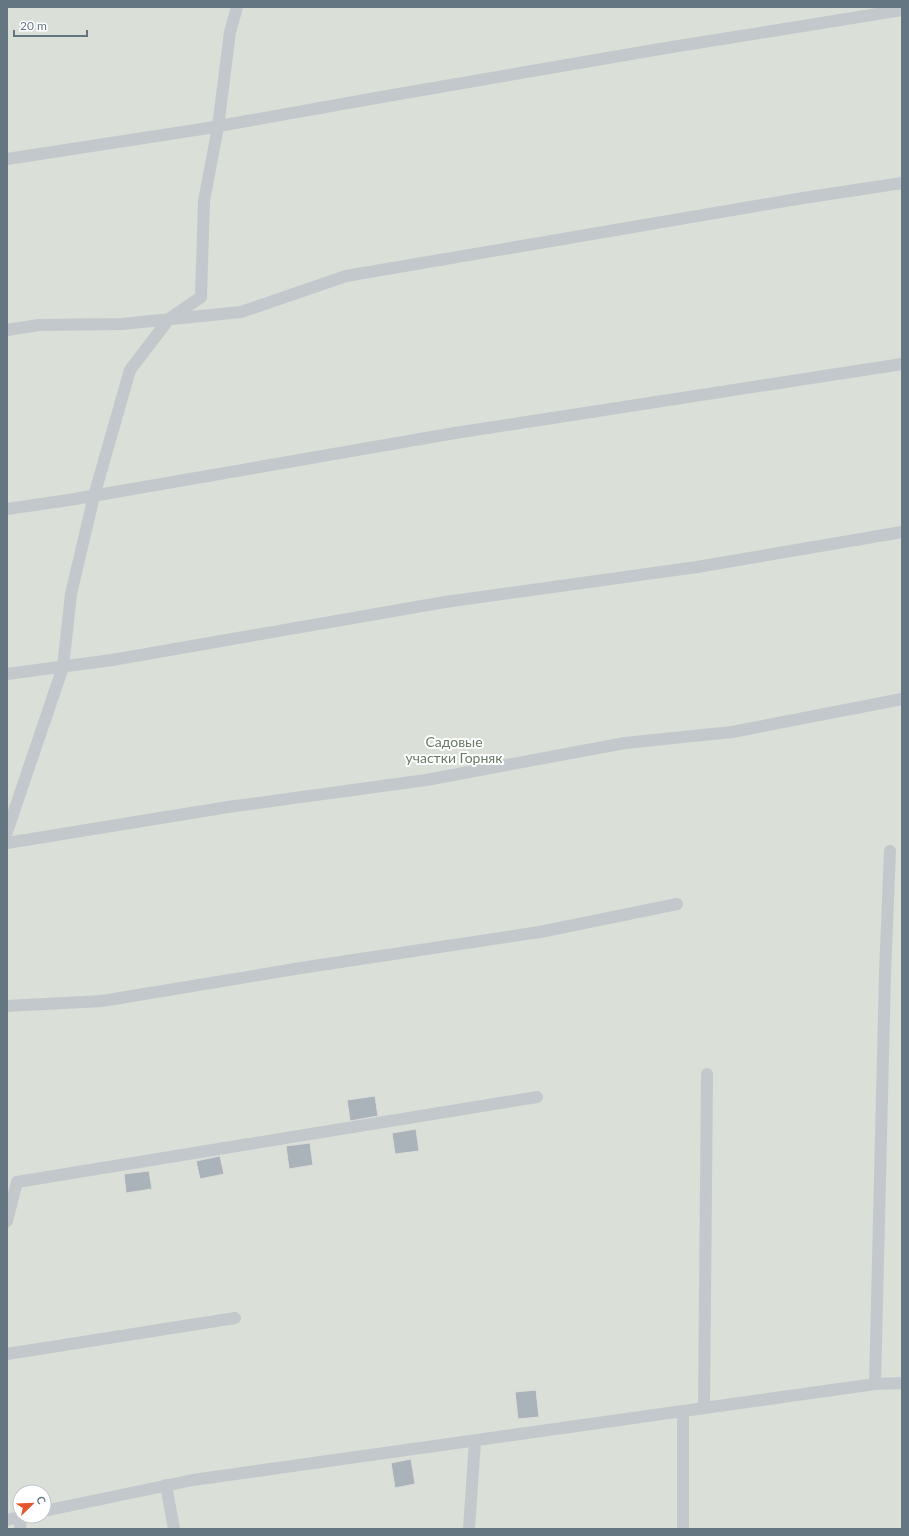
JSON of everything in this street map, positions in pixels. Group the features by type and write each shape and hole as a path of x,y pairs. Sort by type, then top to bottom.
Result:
{"lane":[{"path":"7,832 63,666 71,594 94,496 130,370 169,319 201,297 204,201 218,127 230,32 237,7"},
{"path":"7,159 218,127 400,93 902,10"},
{"path":"7,330 39,325 122,324 240,312 346,276 902,183"},
{"path":"7,509 94,496 455,433 902,364"},
{"path":"7,674 120,658 445,602 697,567 902,532"},
{"path":"7,843 228,806 426,780 625,743 732,732 902,699"},
{"path":"874,1384 885,973 890,851"},
{"path":"7,1006 102,1001 307,967 540,932 677,904"},
{"path":"704,1408 707,1074"},
{"path":"7,1221 12,1183 537,1097"},
{"path":"7,1354 235,1318"},
{"path":"52,1509 192,1480 874,1384 902,1384"},
{"path":"683,1411 684,1529"},
{"path":"469,1529 474,1441"},
{"path":"166,1486 174,1529"}],"green space":[{"name":"Садовые участки Горняк","path":"7,7 902,7 902,1529 7,1529"}],"building":[{"path":"375,1096 378,1116 350,1121 347,1100"},
{"path":"416,1129 419,1151 395,1154 392,1133"},
{"path":"310,1143 313,1165 289,1169 286,1146"},
{"path":"220,1156 224,1174 200,1179 196,1161"},
{"path":"149,1171 152,1189 126,1193 124,1174"},
{"path":"536,1390 539,1417 518,1419 515,1392"},
{"path":"411,1459 415,1484 395,1488 391,1463"}]}
